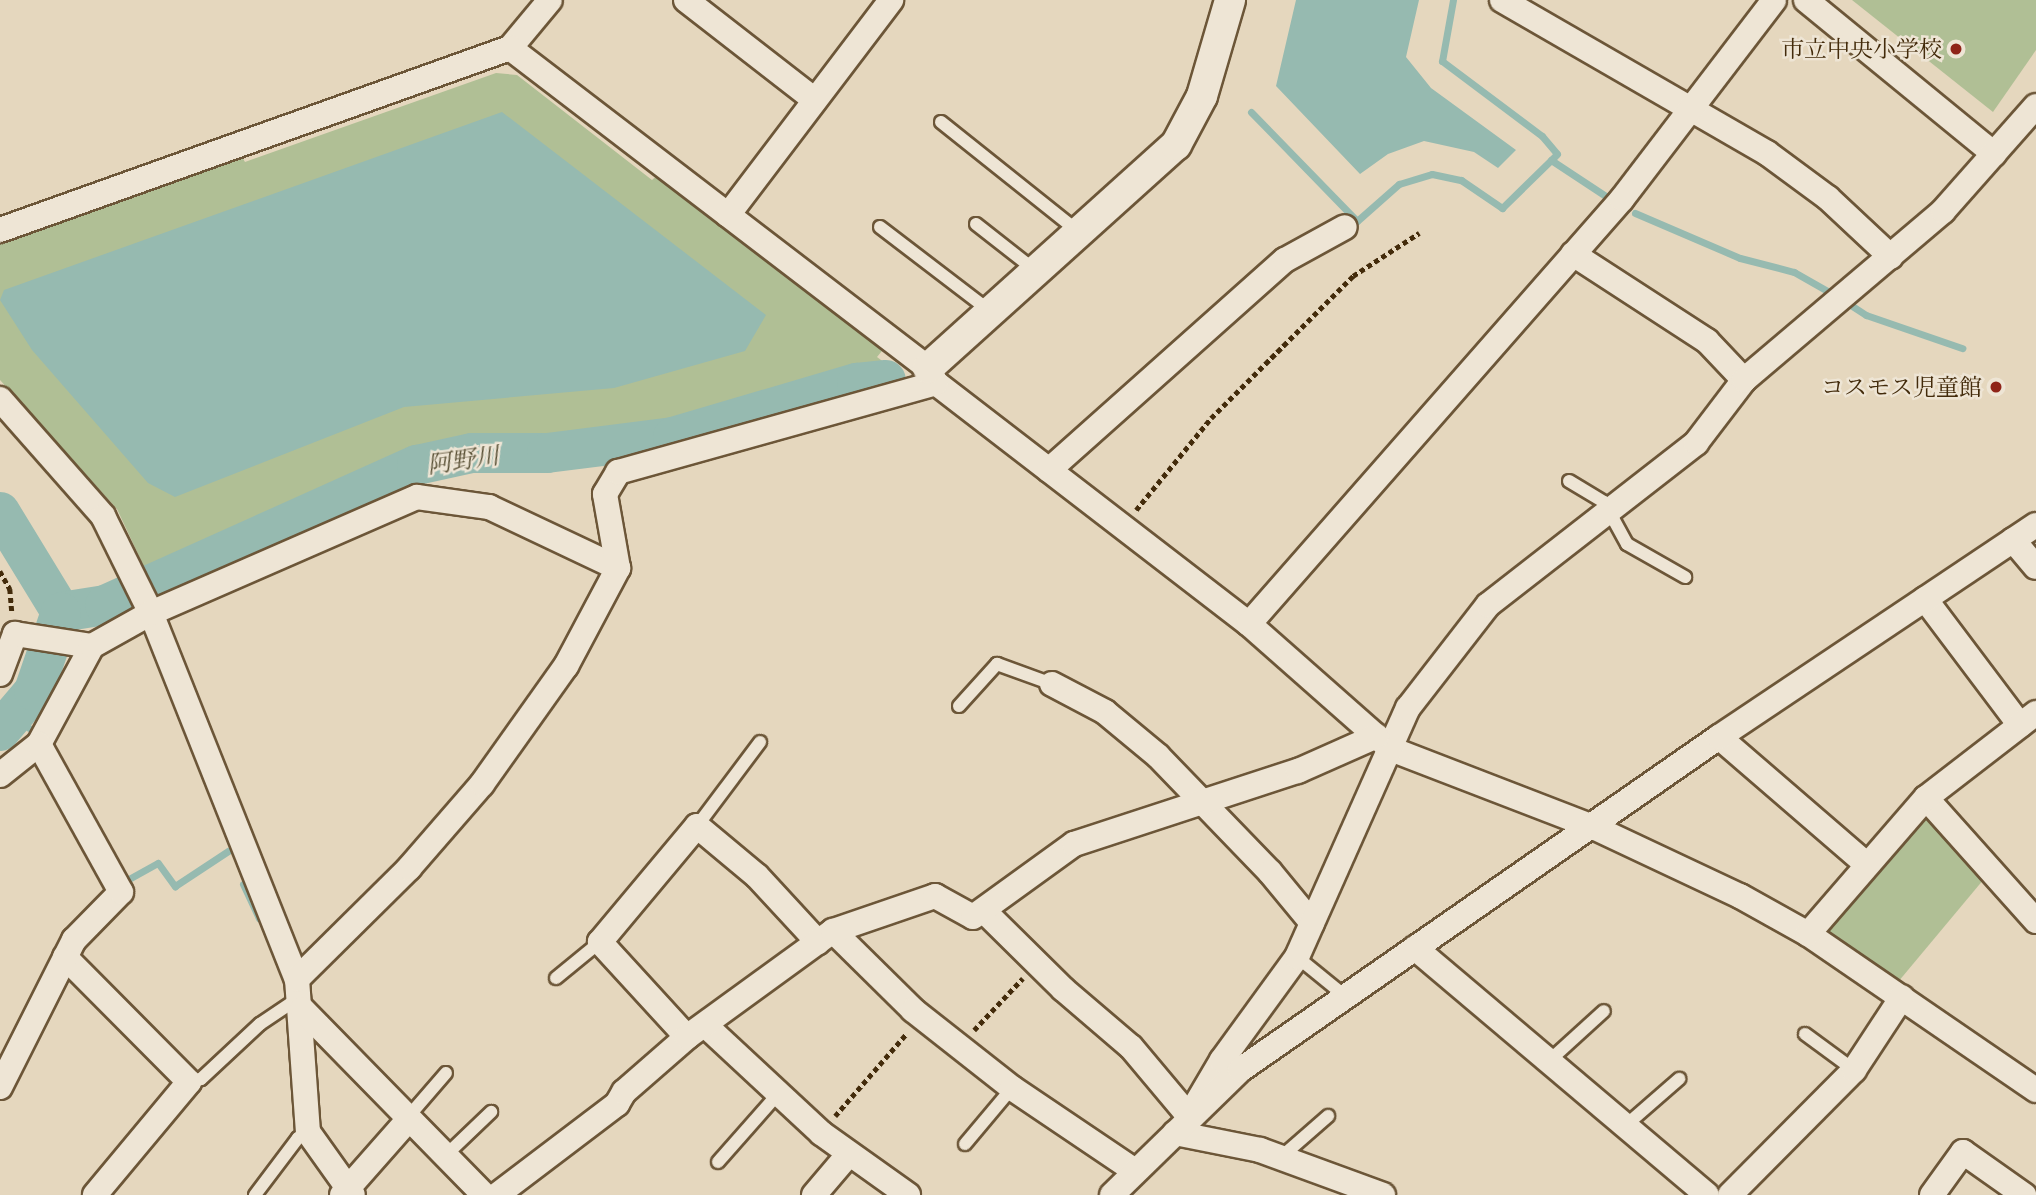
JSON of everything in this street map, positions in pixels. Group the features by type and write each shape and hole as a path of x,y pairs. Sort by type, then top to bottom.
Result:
{"street":[{"path":"0,230 510,48 550,0"},
{"path":"686,0 816,100"},
{"path":"728,215 891,0"},
{"path":"300,995 482,784 566,666 618,568 605,494 618,472 932,376 991,312 1160,162 1182,135 1202,96 1230,0"},
{"path":"1502,0 1767,153 1828,198 1891,257"},
{"path":"1249,624 1573,254 1690,110 1774,0"},
{"path":"1806,0 1994,154"},
{"path":"510,48 728,215 1049,470 1249,624 1384,743 1591,826 1740,896 1808,934 2036,1090"},
{"path":"1182,1124 1222,1060 1297,957 1384,743 1488,605 1696,443 1745,380 1943,211 2036,106"},
{"path":"1049,470 1286,261 1346,227"},
{"path":"1573,254 1707,341 1745,380"},
{"path":"0,399 103,516 150,610 300,995 308,1132 347,1193 408,1118"},
{"path":"0,775 39,744 92,646 150,610 417,497 489,507 618,568"},
{"path":"1112,1195 1240,1070 1719,737 2036,525"},
{"path":"2013,540 2036,568"},
{"path":"1808,934 1926,798 2028,719 1925,599"},
{"path":"0,674 15,634 92,646"},
{"path":"1052,684 1105,712 1158,756 1199,802 1270,872 1312,923"},
{"path":"1719,737 1866,864"},
{"path":"498,1195 617,1104 624,1092 697,1031 825,937 935,896 973,917 985,912 1074,844 1384,743"},
{"path":"0,1087 75,940 121,892 39,744"},
{"path":"1926,798 2036,921"},
{"path":"908,1195 848,1155 821,1133 697,1031 600,942 697,826 825,937 1012,1088 1135,1171"},
{"path":"985,912 1037,963 1131,1047 1182,1124 1280,1158 1355,1191 1383,1195"},
{"path":"1415,948 1707,1195"},
{"path":"65,957 190,1082 95,1195"},
{"path":"300,995 408,1118 484,1195"},
{"path":"1730,1195 1854,1070 1902,997"},
{"path":"1932,1195 1963,1152 2024,1195"},
{"path":"814,1195 848,1155"}],"lane":[{"path":"941,122 1080,233"},
{"path":"976,224 1037,271"},
{"path":"880,228 991,312"},
{"path":"1569,481 1604,502 1627,544 1685,577"},
{"path":"959,706 997,664 1052,684"},
{"path":"697,826 760,742"},
{"path":"556,978 600,942"},
{"path":"1297,957 1345,996"},
{"path":"190,1082 201,1079 260,1024 300,995"},
{"path":"1549,1061 1604,1011"},
{"path":"1805,1034 1854,1070"},
{"path":"408,1118 446,1073"},
{"path":"1625,1126 1679,1079"},
{"path":"965,1144 1012,1088"},
{"path":"718,1162 777,1095"},
{"path":"445,1156 491,1112"},
{"path":"1280,1158 1328,1116"},
{"path":"255,1195 298,1138 308,1132"}],"path":[{"path":"1122,527 1211,418 1353,276 1419,233"},
{"path":"0,571 10,589 15,634"},
{"path":"959,1046 1037,963"},
{"path":"821,1133 922,1016"}],"green space":[{"name":"市立中央小学校","path":"1852,0 2036,0 2036,50 1993,112"},
{"path":"496,73 517,75 652,180 660,173 886,346 877,357 885,363 660,431 445,448 397,460 146,571 117,509 0,380 0,239 239,152 245,162"},
{"path":"1919,817 1930,817 1984,879 1898,982 1829,936 1829,925"}],"water":[{"path":"1296,0 1419,0 1406,57 1431,88 1516,150 1498,168 1474,152 1424,141 1388,154 1360,174 1276,86"},
{"path":"502,112 766,315 745,351 614,388 404,407 175,497 148,483 32,350 0,300 4,290"}],"waterway":[{"path":"1453,0 1442,61 1542,136 1557,154 1551,160"},
{"path":"1251,112 1357,221 1399,184 1432,174 1461,180 1502,208 1551,160 1604,195"},
{"path":"1635,213 1740,258 1794,272 1829,292"},
{"path":"1846,302 1866,315 1962,348"},
{"name":"阿野川","path":"61,612 105,605 417,465 472,453 547,453 673,437 857,383 886,380"},
{"path":"0,512 61,612"},
{"path":"0,731 34,691 61,612"},
{"path":"15,715 29,728"},
{"path":"127,880 158,863 175,886 228,851"},
{"path":"243,884 259,918"}],"place":[{"name":"市立中央小学校","path":"1956,49"},
{"name":"コスモス児童館","path":"1996,387"}]}
